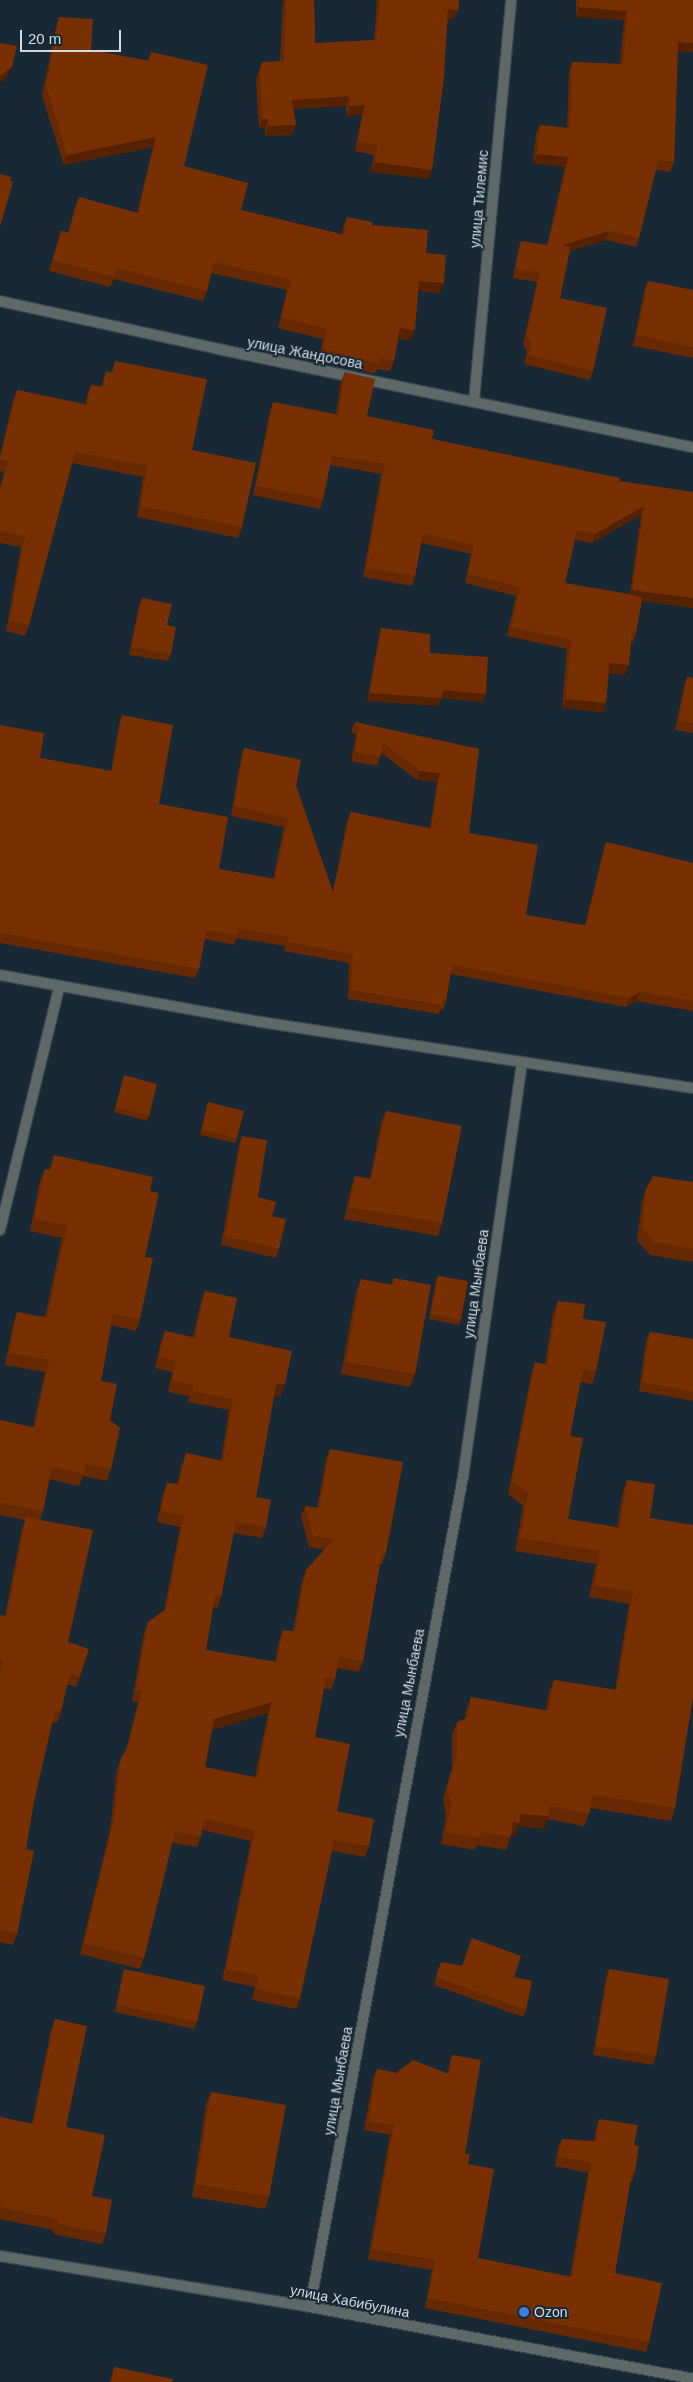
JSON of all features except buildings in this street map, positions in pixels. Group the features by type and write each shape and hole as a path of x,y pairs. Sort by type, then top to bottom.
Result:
{"street":[{"name":"улица Тилемис","path":"474,401 511,0"},
{"name":"улица Жандосова","path":"0,301 218,349 693,447"},
{"path":"0,975 59,988 693,1088"},
{"path":"0,1230 59,988"},
{"name":"улица Мынбаева","path":"310,2307 463,1477 522,1062"},
{"name":"улица Хабибулина","path":"0,2256 310,2307 652,2378 693,2379"}],"place":[{"name":"Ozon","path":"524,2312"}]}
